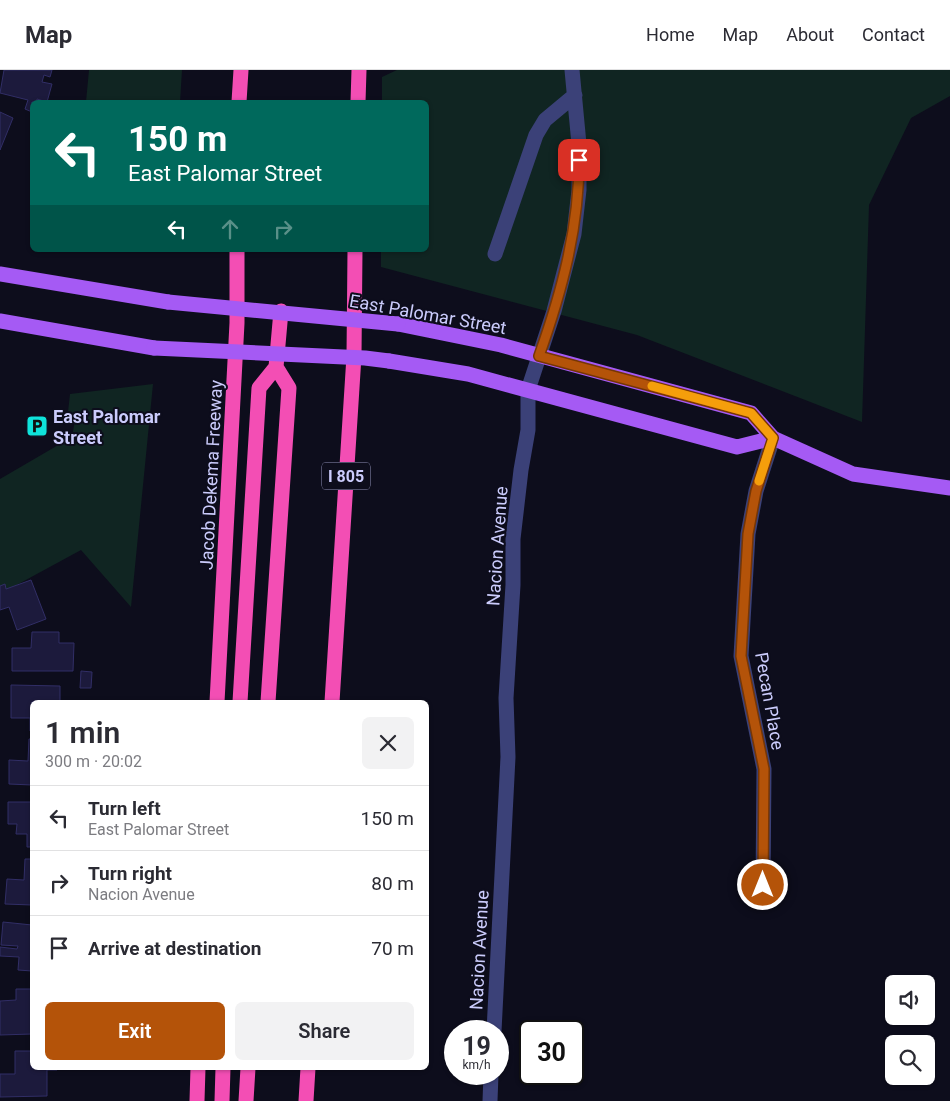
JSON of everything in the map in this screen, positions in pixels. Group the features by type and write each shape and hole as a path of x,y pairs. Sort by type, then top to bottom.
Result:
{"highway":[{"path":"239,100 242,70"},
{"path":"358,100 359,70"},
{"name":"Jacob Dekema Freeway","path":"218,700 237,323 237,252"},
{"name":"I 805","path":"332,700 354,356 356,252"},
{"path":"268,700 289,388 277,360 281,311"},
{"path":"240,700 259,388 277,360"},
{"path":"197,1101 198,1070"},
{"path":"222,1101 223,1070"},
{"path":"246,1101 248,1070"},
{"path":"306,1101 308,1070"}],"main road":[{"name":"East Palomar Street","path":"0,274 168,302 281,311 398,324 501,345 751,413 773,438 853,474 950,488"},
{"path":"0,321 154,348 277,360 365,358 389,361 468,374 738,446 773,438"}],"street":[{"name":"Nacion Avenue","path":"495,1020 508,758 506,705 513,584 513,539 520,470 528,430 528,390 554,312 574,234 579,181 579,144 572,70"},
{"path":"495,254 536,136 545,120 575,95"},
{"name":"Pecan Place","path":"763,885 764,769 741,656 748,534 756,491 773,438"},
{"path":"490,1101 491,1085"}],"green space":[{"path":"89,70 182,70 180,100 86,100"},
{"path":"397,70 950,70 950,96 911,118 869,205 862,422 637,335 381,267 381,252 429,252 429,100 382,100 382,77"},
{"path":"153,384 131,607 81,550 0,594 0,479 72,437 76,415 68,412 70,394"}],"building":[{"path":"4,70 52,70 50,77 44,75 42,82 52,84 48,100 30,100 30,111 25,109 28,100 0,93"},
{"path":"0,112 13,118 0,150"},
{"path":"31,580 46,619 17,630 9,607 0,610 0,586 5,584 6,589"},
{"path":"32,632 59,632 59,643 74,643 73,671 12,671 12,648 31,648"},
{"path":"81,671 92,672 91,688 80,688"},
{"path":"11,685 60,686 60,700 30,700 30,718 11,718"},
{"path":"30,739 30,785 9,784 9,760 28,761"},
{"path":"8,802 30,802 30,847 27,847 27,834 16,834 17,824 8,824"},
{"path":"25,859 30,859 30,905 5,904 7,879 24,880"},
{"path":"3,922 30,925 30,971 18,970 19,957 0,956 0,947 17,949 18,946 1,945"},
{"path":"16,989 30,989 30,1034 0,1035 0,1001 16,1000"},
{"path":"15,1051 30,1051 30,1070 47,1070 47,1096 0,1097 0,1074 15,1074"}],"slow traffic":[{"path":"652,386 751,413 773,438 759,481"}],"place":[{"name":"East Palomar Street","path":"37,426"}],"route":[{"path":"579,160 579,190 574,234 568,264 539,356 751,413 773,438 756,491 748,534 741,656 764,769 763,885"}]}
